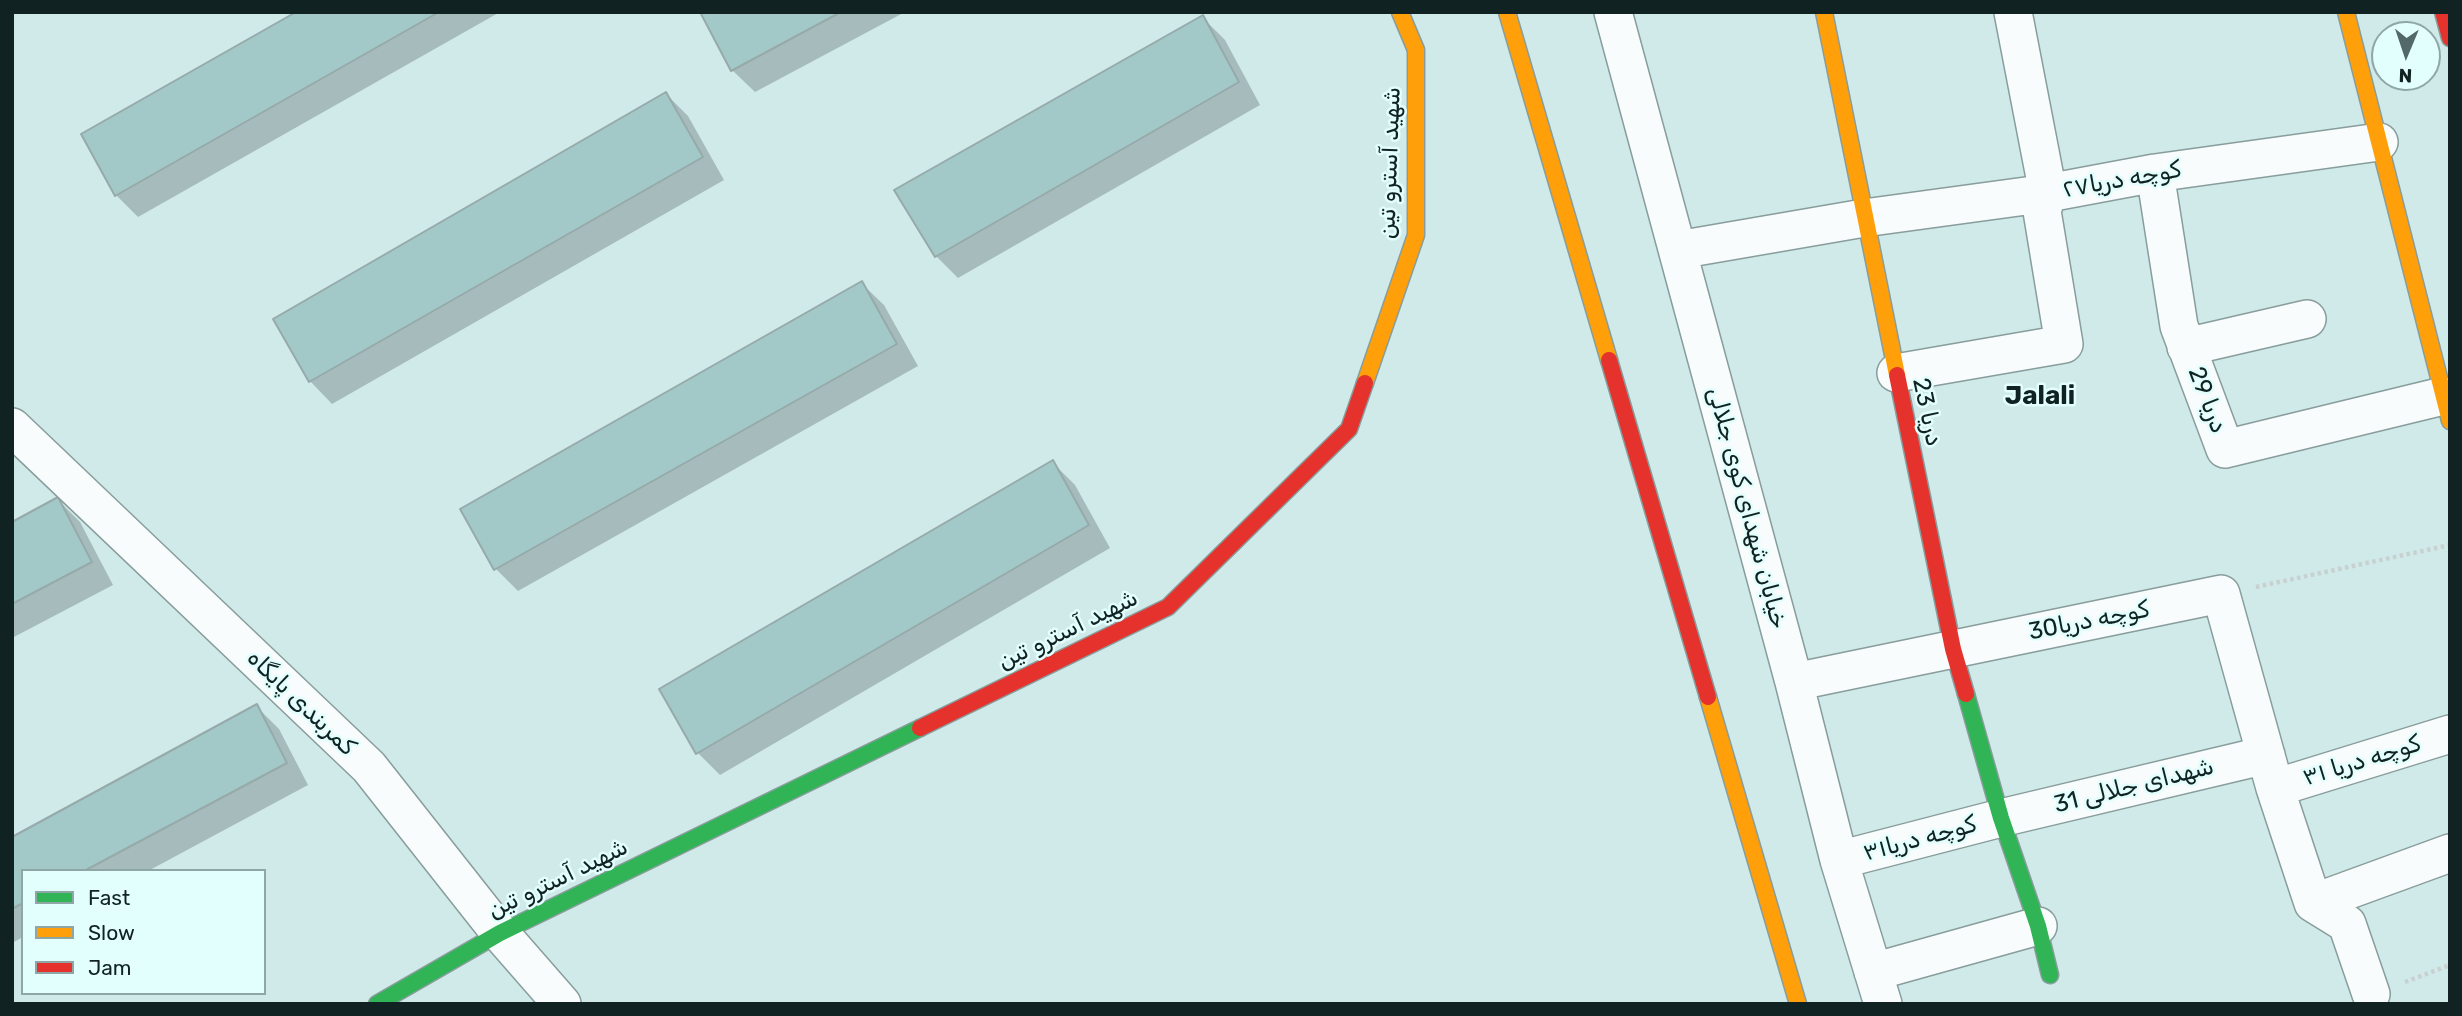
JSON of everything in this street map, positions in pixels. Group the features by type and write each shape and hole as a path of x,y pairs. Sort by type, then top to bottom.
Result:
{"street":[{"name":"شهید آسترو تین","path":"377,1004 500,933 1168,607 1349,429 1416,235 1416,50 1400,12"},
{"path":"1507,12 1798,1004"},
{"name":"خیابان شهدای کوی جلالی","path":"1613,12 1794,682 1839,860 1878,988"},
{"name":"دریا 23","path":"1824,12 1953,649 2001,818 2038,926 2050,975"},
{"path":"2443,12 2450,38"},
{"path":"2349,13 2447,409"},
{"path":"1896,373 2064,344 2042,211 2048,192 2021,14"},
{"name":"کوچه دریا۲۷","path":"1678,250 2155,173 2379,142"},
{"name":"دریا 29","path":"2155,173 2179,326 2225,449 2447,409"},
{"path":"2186,348 2306,319"},
{"name":"کمربندی پایگاه","path":"12,427 369,767 500,933 562,1004"},
{"path":"2221,594 2270,771 2313,903 2347,924 2371,994"},
{"name":"کوچه دریا30","path":"1794,682 2221,594"},
{"name":"کوچه دریا ۳۱","path":"2270,771 2450,734"},
{"name":"شهدای جلالی 31","path":"2001,818 2270,771"},
{"name":"کوچه دریا۳۱","path":"1839,860 2001,818"},
{"path":"2313,903 2450,853"},
{"path":"1878,988 2038,926"}],"path":[{"path":"2221,594 2450,545"},
{"path":"2371,994 2450,965"}],"building":[{"path":"296,12 439,12 115,196 81,134"},
{"path":"700,12 841,12 731,71"},
{"path":"1203,15 1239,82 935,257 894,190"},
{"path":"666,92 703,157 309,382 273,319"},
{"path":"862,281 897,344 494,570 460,509"},
{"path":"1053,460 1089,525 696,754 659,689"},
{"path":"58,497 92,562 12,604 12,522"},
{"path":"257,704 287,763 88,869 21,869 21,904 12,909 12,837"}],"traffic: fast":[{"path":"1966,694 2001,818 2038,926 2050,975"},
{"path":"377,1004 500,933 920,728"}],"traffic: slow":[{"path":"1365,383 1416,235 1416,50 1400,12"},
{"path":"1507,12 1609,360"},
{"path":"1824,12 1897,375"},
{"path":"2346,12 2450,421"},
{"path":"1708,697 1798,1004"}],"traffic: jam":[{"path":"2443,12 2450,38"},
{"path":"1609,360 1708,697"},
{"path":"1897,375 1953,649 1966,694"},
{"path":"920,728 1168,607 1349,429 1365,383"}],"district":[{"name":"Jalali","path":"2040,396"}]}
